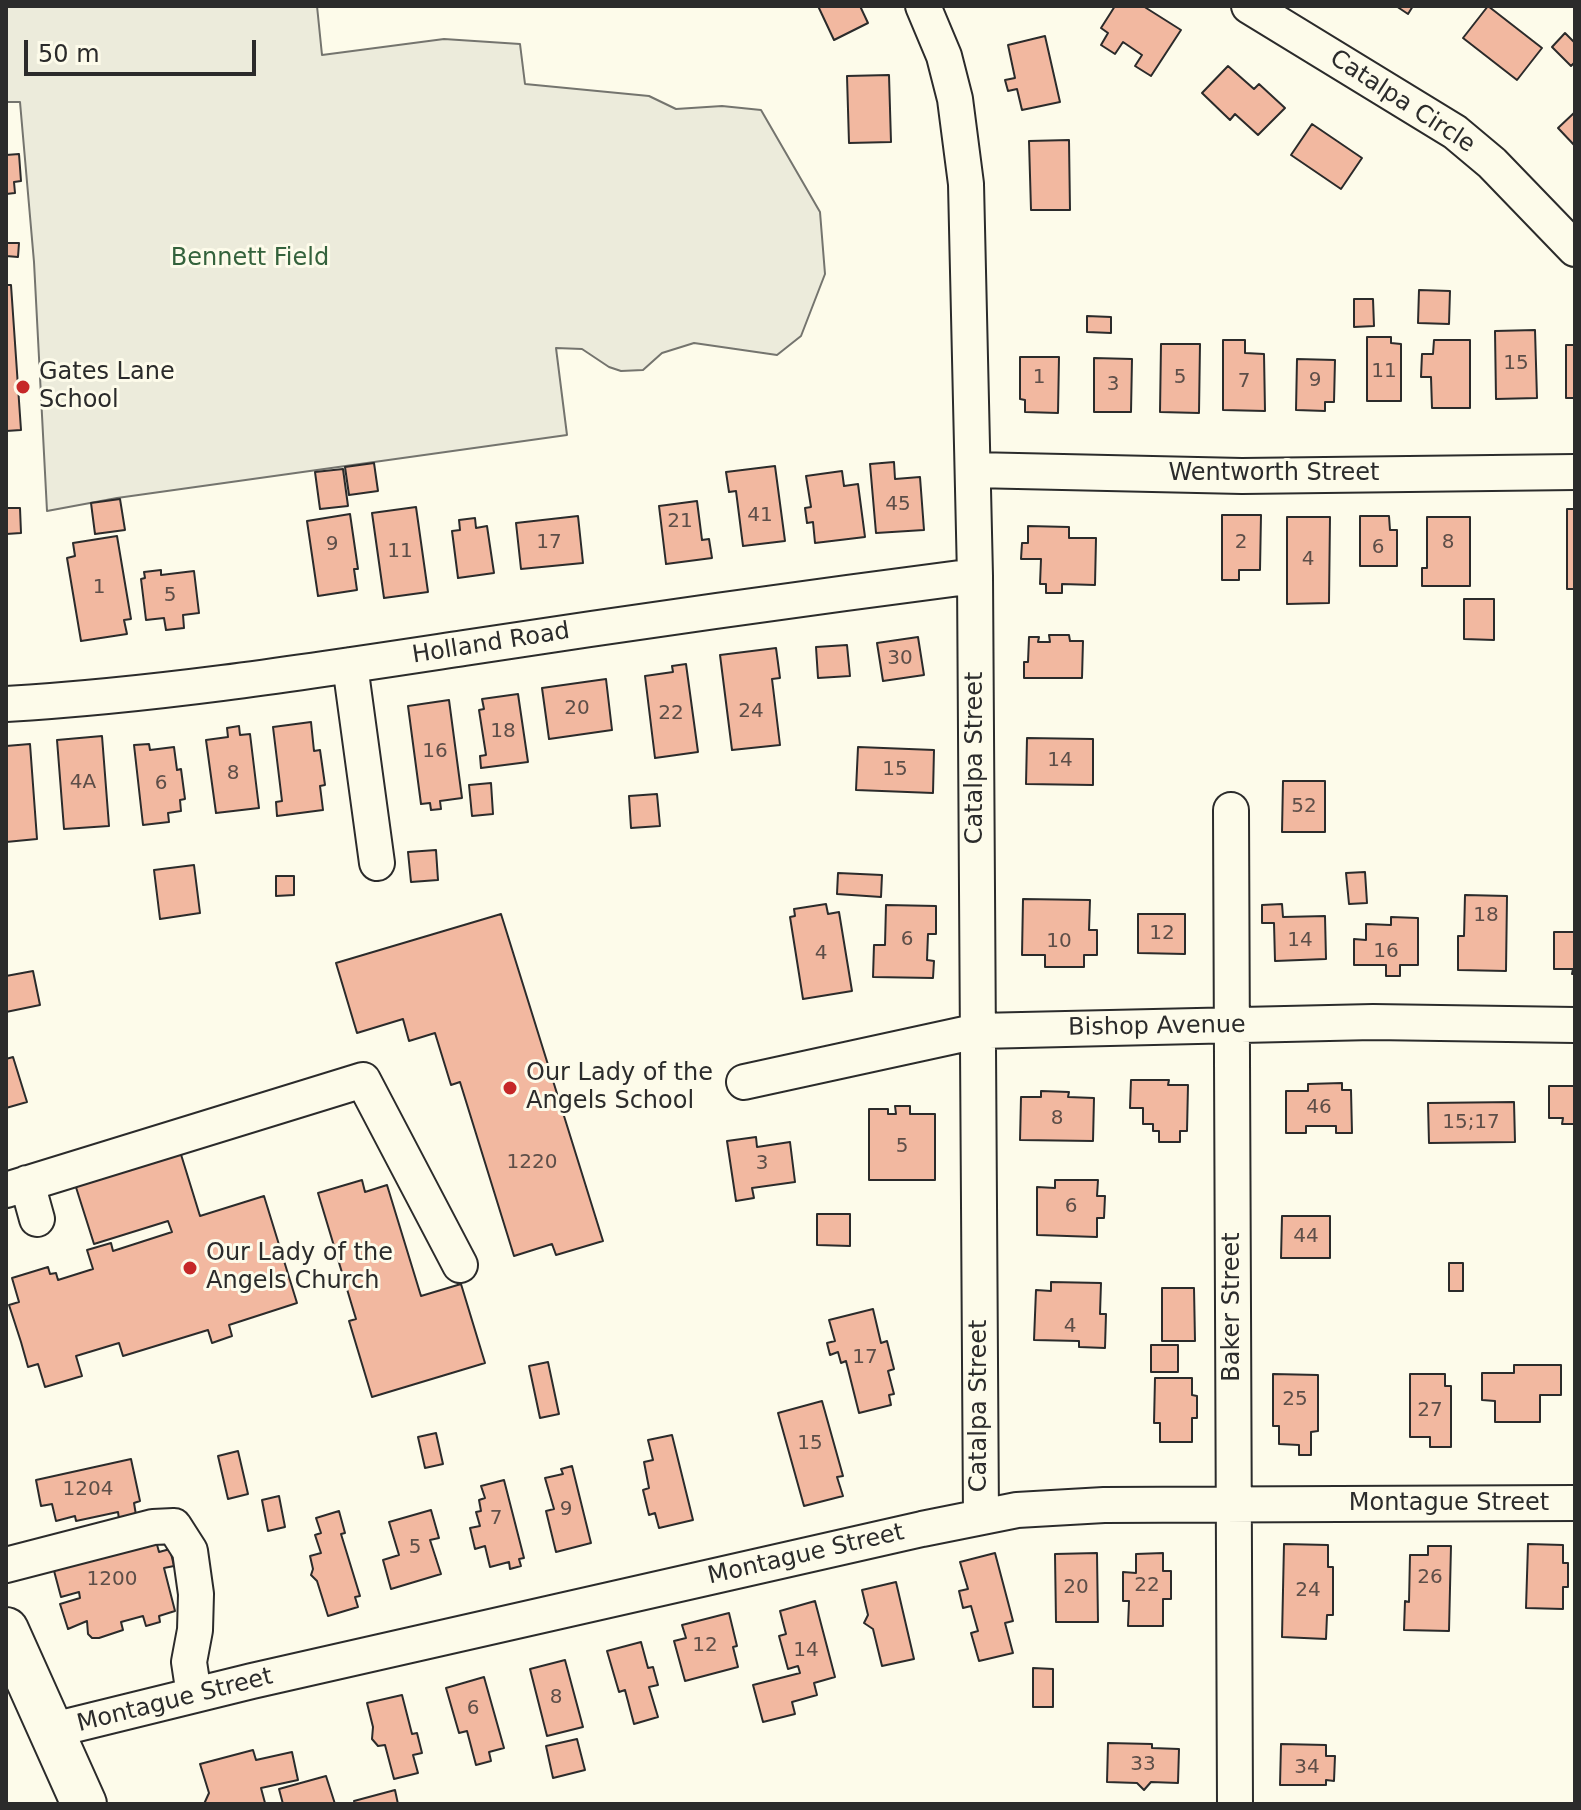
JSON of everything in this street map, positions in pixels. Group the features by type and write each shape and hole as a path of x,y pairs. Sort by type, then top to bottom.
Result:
{"highway":[{"path":"6,1630 84,1804"}],"street":[{"name":"Catalpa Street","path":"923,6 944,56 965,163 975,576 981,1517"},
{"name":"Catalpa Circle","path":"1249,6 1455,132 1492,163 1575,249"},
{"name":"Wentworth Street","path":"973,470 1242,476 1575,472"},
{"name":"Holland Road","path":"6,704 59,701 350,665 720,609 975,576"},
{"path":"350,665 377,863"},
{"name":"Baker Street","path":"1231,810 1235,1804"},
{"name":"Bishop Avenue","path":"744,1082 978,1031 1373,1022 1575,1025"},
{"path":"37,1219 16,1186 363,1080 460,1265"},
{"name":"Montague Street","path":"53,1730 194,1695 981,1517 1047,1508 1575,1503"},
{"path":"6,1565 153,1527 174,1526 190,1551 196,1594 195,1630 189,1662 194,1695"}],"green space":[{"name":"Bennett Field","path":"6,6 317,6 322,55 444,39 520,44 525,84 649,96 676,109 722,106 761,110 820,212 825,274 801,336 777,355 694,343 662,353 643,370 621,371 609,367 582,349 556,348 567,435 117,498 47,511 34,262 20,102 6,102"}],"building":[{"path":"818,6 860,6 868,23 834,40"},
{"path":"1115,6 1143,6 1181,30 1151,76 1135,66 1142,55 1123,42 1115,54 1101,45 1108,33 1101,28"},
{"path":"1396,6 1413,6 1408,14"},
{"path":"1488,6 1542,48 1517,80 1463,38"},
{"path":"1565,33 1575,43 1575,62 1571,66 1552,47"},
{"path":"1045,36 1060,102 1022,110 1017,89 1008,91 1005,80 1015,78 1008,45"},
{"path":"1228,66 1254,89 1259,84 1285,108 1258,135 1235,114 1230,120 1202,93"},
{"path":"889,75 891,142 849,143 847,76"},
{"path":"1575,112 1575,146 1558,128"},
{"path":"1312,124 1362,158 1341,189 1291,155"},
{"path":"1069,140 1070,210 1031,210 1029,141"},
{"path":"19,154 21,181 14,182 15,193 6,194 6,155"},
{"path":"6,243 19,243 18,257 6,256"},
{"path":"6,285 11,285 21,430 6,431"},
{"path":"1419,290 1450,291 1449,324 1418,323"},
{"path":"1354,299 1373,299 1374,326 1354,327"},
{"path":"1087,316 1111,317 1111,333 1087,332"},
{"path":"1535,330 1537,398 1496,399 1495,331"},
{"path":"1367,337 1391,337 1391,343 1401,344 1401,401 1367,401"},
{"path":"1223,340 1245,340 1245,353 1264,354 1265,411 1223,410"},
{"path":"1434,340 1470,340 1470,408 1432,408 1431,377 1421,377 1422,354 1433,354"},
{"path":"1161,344 1200,344 1199,413 1160,412"},
{"path":"1566,345 1575,345 1575,398 1566,398"},
{"path":"1020,357 1059,357 1058,413 1025,412 1025,400 1020,399"},
{"path":"1094,358 1132,359 1131,412 1094,412"},
{"path":"1297,359 1335,360 1334,402 1325,402 1325,411 1296,410"},
{"path":"894,462 895,479 920,477 924,530 876,533 870,464"},
{"path":"374,463 378,491 349,495 345,467"},
{"path":"775,466 785,541 743,546 736,491 729,492 726,472"},
{"path":"343,469 348,506 320,509 315,472"},
{"path":"842,471 844,486 858,484 865,537 815,543 813,522 807,523 805,508 811,507 806,476"},
{"path":"120,499 125,530 95,534 91,503"},
{"path":"697,501 702,540 709,539 712,558 666,564 659,506"},
{"path":"416,507 428,592 384,598 372,513"},
{"path":"6,508 20,508 21,533 6,534"},
{"path":"1567,509 1575,509 1575,589 1567,589"},
{"path":"350,514 358,569 354,569 357,590 318,596 307,521"},
{"path":"1222,515 1261,515 1260,570 1239,570 1239,580 1222,580"},
{"path":"578,516 583,563 521,569 516,523"},
{"path":"1360,516 1389,516 1390,530 1397,530 1397,566 1360,566"},
{"path":"1287,517 1330,517 1329,603 1287,604"},
{"path":"1427,517 1470,517 1470,586 1422,586 1422,568 1427,568"},
{"path":"475,518 476,528 487,526 494,573 458,578 452,531 460,530 459,520"},
{"path":"1028,526 1069,527 1069,538 1096,538 1095,585 1062,584 1062,593 1046,593 1046,584 1040,584 1041,559 1021,559 1022,543 1028,543"},
{"path":"117,536 131,619 124,620 127,634 81,641 67,558 75,556 73,543"},
{"path":"161,570 161,575 194,571 199,613 183,615 184,628 166,630 164,618 146,620 141,579 145,578 144,572"},
{"path":"1464,599 1494,599 1494,640 1464,639"},
{"path":"1049,635 1069,635 1070,641 1083,641 1082,678 1024,678 1029,637 1039,637 1038,642 1050,642"},
{"path":"918,637 924,675 883,681 877,643"},
{"path":"847,645 850,676 818,678 816,647"},
{"path":"776,648 780,678 772,679 780,745 732,750 720,655"},
{"path":"686,664 698,752 655,758 645,676 673,672 672,666"},
{"path":"606,679 612,730 549,739 542,688"},
{"path":"518,694 528,762 481,768 480,756 486,755 479,710 484,709 482,699"},
{"path":"449,700 462,798 440,801 441,809 431,810 430,803 421,804 408,706"},
{"path":"311,722 314,751 320,750 325,785 320,786 323,810 277,816 276,802 282,801 273,727"},
{"path":"239,726 240,735 250,734 259,808 216,813 206,740 228,737 227,728"},
{"path":"102,736 109,826 64,829 57,740"},
{"path":"1027,738 1093,739 1093,785 1026,784"},
{"path":"30,744 37,839 6,842 6,746"},
{"path":"149,744 150,750 174,747 185,799 180,800 181,811 168,813 169,822 143,825 134,745"},
{"path":"858,747 934,750 933,793 856,790"},
{"path":"1283,781 1325,781 1325,832 1282,832"},
{"path":"491,783 493,814 472,816 469,785"},
{"path":"657,794 660,826 631,828 629,796"},
{"path":"436,850 438,880 411,882 408,852"},
{"path":"194,865 200,913 160,919 154,870"},
{"path":"1365,872 1367,903 1349,904 1346,873"},
{"path":"838,873 882,875 881,897 837,894"},
{"path":"276,876 294,876 294,895 276,896"},
{"path":"1465,895 1507,896 1506,971 1458,970 1458,936 1464,936"},
{"path":"1023,899 1090,900 1089,930 1097,930 1097,955 1084,955 1084,967 1045,967 1045,955 1022,955"},
{"path":"826,904 828,914 839,912 852,991 803,999 790,917 795,916 794,909"},
{"path":"1282,904 1283,917 1325,916 1326,959 1275,961 1274,923 1262,923 1262,905"},
{"path":"886,905 936,906 936,934 928,934 927,960 934,961 933,978 873,977 874,945 885,945"},
{"path":"501,914 603,1241 556,1255 552,1244 514,1256 460,1082 451,1085 435,1033 409,1041 403,1019 357,1033 336,963"},
{"path":"1138,914 1185,914 1185,954 1138,953"},
{"path":"1391,917 1418,918 1418,965 1400,965 1400,976 1386,976 1386,965 1354,965 1354,939 1366,940 1366,924 1391,925"},
{"path":"1554,932 1575,932 1575,974 1572,974 1573,969 1554,969"},
{"path":"33,971 40,1005 6,1012 6,976"},
{"path":"13,1057 27,1102 6,1108 6,1059"},
{"path":"1131,1080 1169,1080 1168,1085 1188,1085 1187,1131 1180,1131 1180,1142 1159,1142 1159,1131 1153,1131 1153,1124 1143,1124 1143,1108 1130,1108"},
{"path":"1342,1083 1342,1090 1351,1090 1352,1133 1336,1133 1336,1126 1306,1126 1306,1133 1286,1133 1286,1091 1308,1091 1308,1084"},
{"path":"1549,1086 1575,1086 1575,1124 1562,1124 1563,1118 1549,1118"},
{"path":"1041,1091 1069,1092 1068,1097 1094,1098 1093,1141 1020,1140 1021,1097 1041,1097"},
{"path":"1514,1102 1515,1142 1429,1143 1428,1103"},
{"path":"895,1106 910,1106 910,1114 935,1114 935,1180 869,1180 869,1109 888,1109 888,1114 896,1114"},
{"path":"756,1137 757,1147 790,1142 795,1182 752,1188 754,1198 736,1201 727,1141"},
{"name":"Our Lady of the Angels Church","path":"179,1148 200,1216 264,1196 297,1303 229,1325 232,1336 212,1343 208,1330 123,1356 119,1343 76,1356 82,1376 45,1387 38,1364 28,1367 9,1305 19,1302 12,1278 48,1267 50,1274 56,1273 58,1280 93,1269 87,1250 111,1243 113,1251 172,1232 168,1221 94,1244 74,1181"},
{"path":"362,1180 365,1192 387,1185 421,1296 461,1284 485,1363 372,1397 349,1321 356,1319 318,1193"},
{"path":"1055,1180 1098,1180 1097,1196 1105,1196 1104,1218 1097,1218 1097,1237 1037,1235 1037,1187 1055,1188"},
{"path":"817,1214 850,1214 850,1246 817,1245"},
{"path":"1282,1216 1330,1216 1330,1258 1281,1258"},
{"path":"1449,1263 1463,1263 1463,1291 1449,1291"},
{"path":"1051,1282 1101,1283 1100,1314 1106,1314 1105,1348 1079,1347 1079,1341 1034,1340 1036,1290 1051,1291"},
{"path":"1162,1288 1194,1288 1195,1341 1162,1341"},
{"path":"873,1309 881,1343 887,1341 894,1369 888,1371 894,1394 889,1395 891,1405 859,1413 846,1361 841,1363 838,1352 830,1355 827,1343 835,1341 829,1320"},
{"path":"1151,1345 1178,1345 1178,1372 1151,1372"},
{"path":"548,1362 559,1414 540,1418 529,1366"},
{"path":"1514,1365 1561,1365 1561,1395 1540,1395 1540,1422 1495,1422 1495,1401 1482,1400 1482,1373 1514,1373"},
{"path":"1273,1374 1318,1375 1318,1431 1311,1432 1311,1455 1299,1455 1299,1445 1279,1444 1279,1426 1273,1426"},
{"path":"1410,1374 1445,1374 1445,1386 1451,1386 1451,1447 1430,1447 1430,1437 1410,1437"},
{"path":"1155,1378 1192,1378 1192,1395 1197,1396 1197,1418 1192,1418 1192,1442 1160,1442 1160,1423 1154,1423"},
{"path":"822,1401 843,1476 837,1477 843,1496 804,1506 778,1413"},
{"path":"436,1433 443,1464 425,1468 418,1437"},
{"path":"672,1435 693,1520 659,1528 655,1513 649,1515 643,1490 649,1488 644,1462 653,1460 648,1440"},
{"path":"238,1451 248,1494 228,1499 218,1456"},
{"path":"131,1459 140,1501 134,1503 136,1515 119,1519 118,1512 76,1521 75,1516 56,1521 52,1504 41,1506 36,1480"},
{"path":"572,1466 591,1543 556,1552 546,1511 554,1509 545,1478 563,1474 561,1469"},
{"path":"504,1480 524,1558 519,1559 521,1566 510,1569 509,1562 490,1567 485,1546 475,1549 470,1528 480,1526 476,1512 481,1511 479,1500 485,1498 481,1486"},
{"path":"279,1496 285,1527 268,1531 262,1500"},
{"path":"431,1510 439,1538 430,1540 441,1574 391,1589 383,1560 399,1555 389,1522"},
{"path":"339,1511 345,1533 341,1534 360,1596 355,1597 358,1607 328,1616 317,1581 311,1575 310,1556 321,1553 315,1535 321,1533 316,1518"},
{"path":"156,1541 159,1552 170,1549 174,1566 164,1568 175,1611 159,1616 160,1622 146,1626 143,1616 121,1622 123,1630 99,1638 88,1634 87,1621 68,1629 60,1604 80,1598 79,1592 61,1597 53,1567"},
{"path":"1284,1544 1328,1545 1328,1567 1333,1567 1333,1615 1327,1615 1326,1639 1282,1637"},
{"path":"1528,1544 1563,1545 1563,1563 1568,1563 1568,1587 1563,1587 1563,1609 1526,1608"},
{"path":"1428,1546 1451,1546 1449,1631 1404,1630 1405,1601 1409,1602 1410,1555 1428,1555"},
{"path":"995,1553 1013,1621 1005,1623 1013,1653 979,1661 971,1633 978,1631 971,1606 963,1608 959,1591 968,1589 960,1562"},
{"path":"1097,1553 1098,1622 1056,1622 1055,1554"},
{"path":"1163,1553 1163,1571 1171,1571 1171,1599 1163,1599 1163,1626 1128,1626 1129,1601 1123,1601 1123,1572 1136,1573 1136,1554"},
{"path":"896,1582 914,1659 882,1666 873,1629 864,1623 868,1615 862,1590"},
{"path":"815,1601 835,1677 814,1683 817,1695 792,1702 795,1714 763,1722 753,1685 800,1673 798,1666 788,1669 779,1636 786,1634 780,1611"},
{"path":"729,1613 737,1646 733,1647 738,1667 685,1681 674,1641 686,1638 682,1625"},
{"path":"641,1642 648,1668 653,1667 658,1685 649,1687 658,1717 634,1724 625,1690 619,1692 607,1651"},
{"path":"565,1660 583,1727 547,1736 530,1669"},
{"path":"1033,1668 1053,1669 1053,1707 1033,1707"},
{"path":"484,1677 504,1748 489,1752 491,1761 476,1765 467,1731 459,1733 446,1688"},
{"path":"402,1695 412,1734 417,1733 422,1753 413,1755 418,1773 394,1779 385,1745 378,1746 372,1739 373,1727 367,1703"},
{"path":"577,1739 585,1770 553,1778 546,1746"},
{"path":"1108,1743 1152,1744 1152,1748 1179,1749 1178,1783 1151,1782 1144,1790 1137,1783 1107,1782"},
{"path":"1281,1744 1326,1745 1326,1756 1335,1756 1334,1781 1326,1780 1326,1785 1280,1785"},
{"path":"253,1750 256,1760 292,1752 298,1780 261,1788 265,1803 204,1804 209,1793 200,1764"},
{"path":"326,1776 335,1804 283,1804 279,1789"},
{"path":"395,1790 398,1804 355,1804 354,1801"}],"place":[{"name":"Gates Lane School","path":"23,387"},
{"name":"Our Lady of the Angels School","path":"510,1088"},
{"name":"Our Lady of the Angels Church","path":"190,1268"}]}
